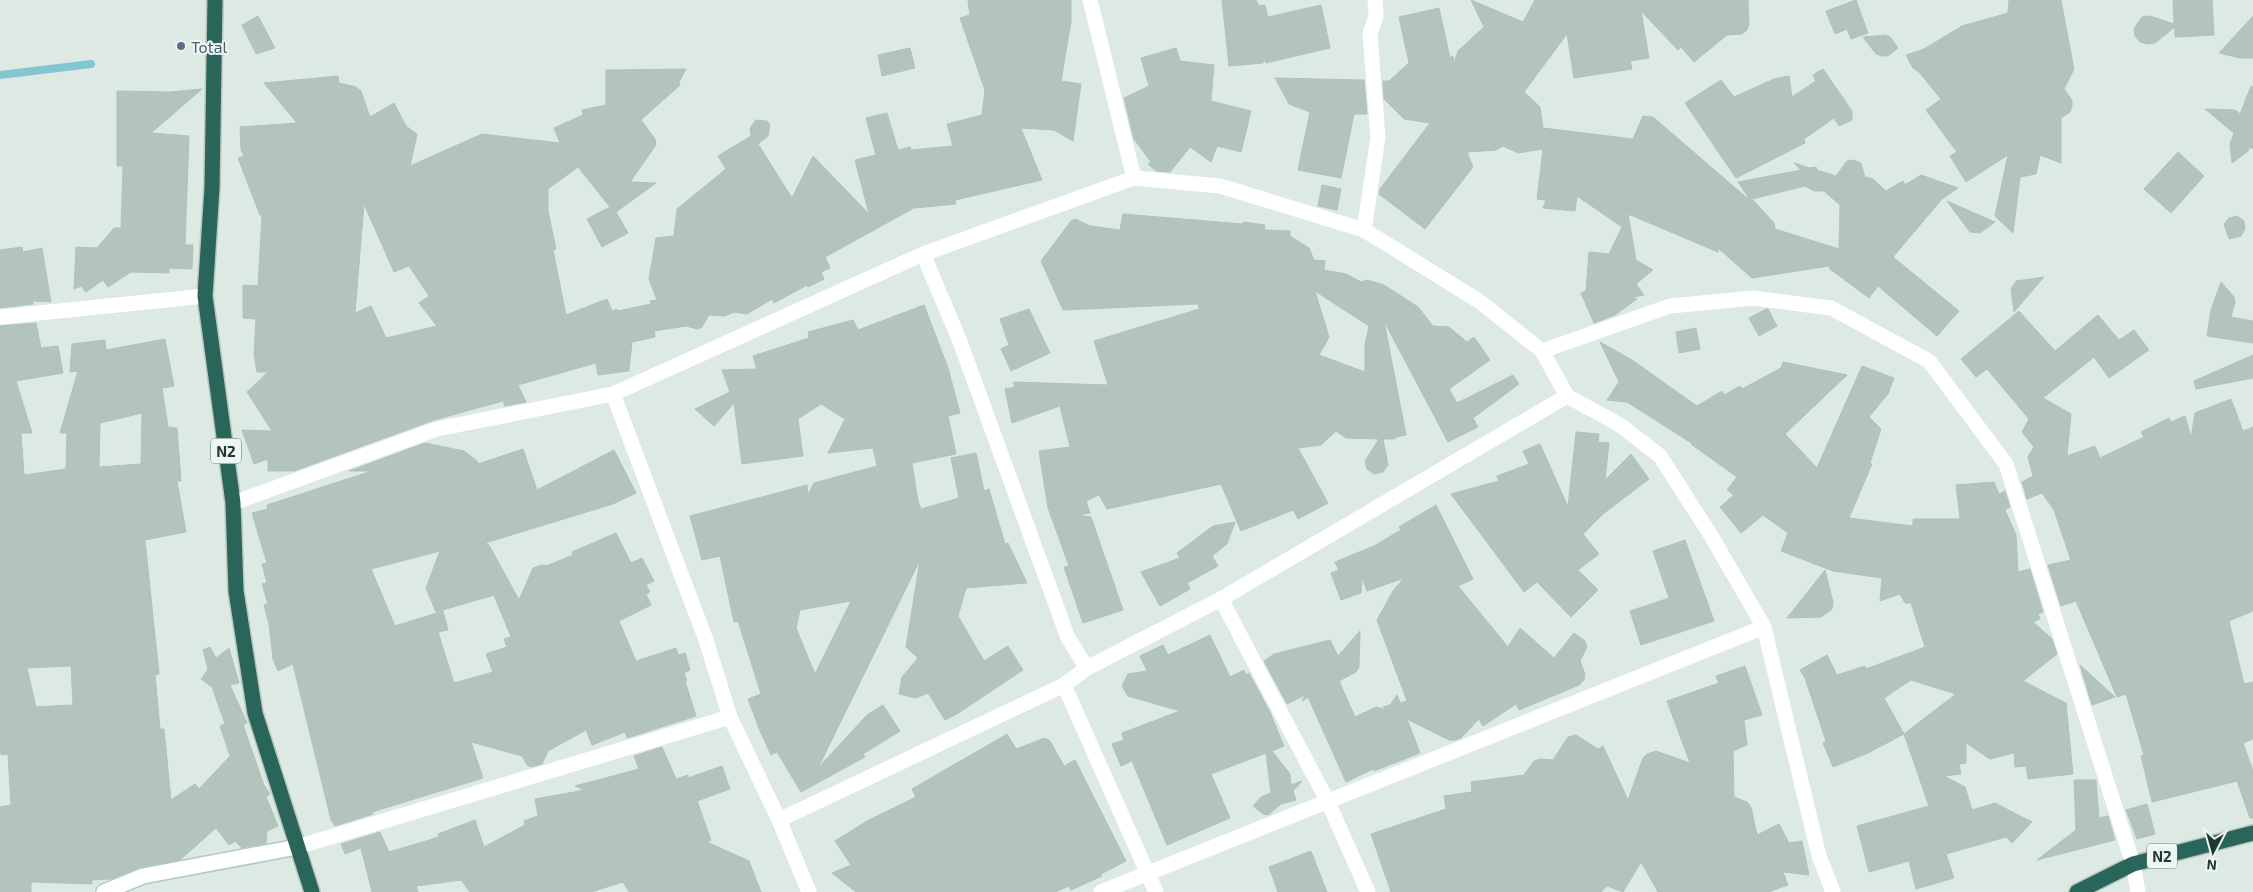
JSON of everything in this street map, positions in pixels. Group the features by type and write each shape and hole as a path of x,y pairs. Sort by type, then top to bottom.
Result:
{"highway":[{"name":"N2","path":"215,0 212,188 205,296 233,503 236,591 255,713 312,892"},
{"name":"N2","path":"2077,892 2132,864 2253,833"}],"street":[{"path":"1090,0 1134,178"},
{"path":"1364,230 1378,137 1370,34 1376,16 1375,0"},
{"path":"233,503 436,429 613,394 923,254 1134,178 1220,186 1364,230 1479,302 1542,351 1566,396 1620,425 1660,456 1710,534 1764,627 1818,856 1833,892"},
{"path":"923,254 959,339 1068,638 1087,668"},
{"path":"0,317 205,296"},
{"path":"1542,351 1670,306 1753,298 1831,308 1929,361 2006,464 2132,864 2138,892"},
{"path":"613,394 706,640 730,717 780,820 809,892"},
{"path":"780,820 1064,685 1087,668 1221,599 1566,396"},
{"path":"1221,599 1328,802 1368,892"},
{"path":"1101,892 1764,627"},
{"path":"1064,685 1156,892"},
{"path":"104,892 143,876 297,847 730,717"}],"building":[{"path":"968,0 1071,0 1071,21 1061,81 1081,84 1073,141 1054,130 1021,128 1042,180 955,200 956,204 914,208 825,257 830,268 821,272 824,279 808,287 807,285 774,303 772,299 747,314 734,312 725,316 709,315 702,327 697,329 686,326 654,331 655,337 632,342 629,371 598,375 596,363 518,385 526,402 505,406 503,401 434,420 294,471 268,471 268,459 254,464 242,430 272,431 247,392 268,372 257,372 254,355 256,319 243,318 243,285 258,286 262,215 260,215 238,158 244,156 241,150 240,127 297,123 264,83 338,76 339,83 356,87 361,91 370,117 394,103 406,126 417,134 410,166 482,134 560,143 554,128 583,115 582,110 606,105 606,70 686,69 679,82 680,85 641,120 655,139 656,145 630,182 656,183 616,212 628,233 602,247 587,219 610,207 578,167 548,189 548,211 556,249 553,250 566,315 607,299 612,311 617,309 618,311 651,304 650,301 657,300 649,279 656,238 674,236 677,209 726,169 718,156 751,136 750,128 756,120 767,121 770,125 768,136 758,144 792,198 813,156 869,214 855,160 876,155 866,118 887,113 898,150 910,147 911,150 953,146 947,124 982,115 985,90 960,18 970,15","holes":["364,204 394,272 409,266 429,296 419,303 437,326 386,338 371,306 355,313"]},
{"path":"1222,0 1256,0 1259,6 1265,5 1268,17 1321,5 1330,48 1266,63 1264,59 1263,63 1229,66"},
{"path":"1471,0 1523,22 1535,0 1748,0 1749,24 1747,30 1742,34 1727,35 1694,62 1681,47 1678,50 1641,11 1649,58 1630,61 1632,69 1574,78 1567,34 1524,92 1540,107 1543,128 1633,139 1643,116 1653,117 1747,198 1738,182 1801,170 1794,163 1810,168 1816,167 1817,170 1836,176 1847,161 1853,160 1861,163 1865,177 1873,179 1886,191 1903,181 1905,185 1921,175 1958,188 1942,199 1893,257 1959,311 1937,336 1878,286 1869,298 1830,269 1829,266 1752,278 1718,248 1718,252 1628,214 1636,260 1653,270 1636,284 1644,295 1633,297 1637,299 1615,315 1594,323 1581,293 1586,291 1589,252 1609,254 1622,227 1577,196 1575,211 1543,208 1546,200 1537,199 1543,149 1518,153 1503,146 1496,150 1467,152 1473,167 1425,229 1379,194 1380,189 1430,123 1404,119 1384,99 1383,81 1389,81 1409,63 1399,17 1439,8 1450,58 1453,56 1454,63 1458,51 1484,27","holes":["1805,186 1814,191 1824,191 1840,205 1839,249 1775,229 1774,223 1752,199"]},
{"path":"1856,0 1868,33 1851,39 1847,29 1835,34 1826,11"},
{"path":"2009,0 2061,0 2074,69 2064,89 2072,100 2072,106 2070,112 2061,118 2061,163 2040,155 2036,174 2020,177 2013,233 1995,216 2008,155 1966,182 1950,156 1957,152 1926,110 1941,99 1919,72 1913,68 1906,55 1924,49 1962,26 2008,13"},
{"path":"2173,0 2212,0 2214,35 2175,37 2175,27 2155,43 2147,44 2140,42 2135,36 2134,29 2142,17 2150,16 2174,24"},
{"path":"258,16 275,48 256,54 242,25"},
{"path":"2253,16 2253,58 2240,58 2219,53"},
{"path":"1885,35 1890,37 1898,48 1888,56 1876,54 1863,37"},
{"path":"910,48 915,68 882,76 878,55"},
{"path":"1176,48 1180,61 1214,65 1211,101 1251,111 1241,152 1217,146 1211,162 1190,147 1170,172 1156,171 1148,164 1151,162 1134,139 1124,98 1149,86 1141,58"},
{"path":"1823,69 1852,111 1852,120 1839,126 1834,118 1804,139 1805,143 1736,178 1685,103 1721,80 1734,97 1774,79 1789,76 1792,97 1816,81 1813,75"},
{"path":"1275,78 1364,80 1367,114 1354,114 1341,178 1298,170 1310,112 1289,104"},
{"path":"2251,86 2253,87 2253,149 2250,147 2248,151 2232,163 2230,144 2234,133 2205,109 2235,110 2240,114"},
{"path":"202,89 151,133 189,136 185,245 193,245 192,269 169,268 169,273 131,272 108,287 103,280 86,292 81,286 74,289 76,247 97,248 114,228 121,228 123,166 117,166 117,91 170,92"},
{"path":"2178,152 2204,176 2171,213 2144,189"},
{"path":"1322,185 1341,189 1337,210 1318,206"},
{"path":"1947,201 1995,222 1980,233 1970,232"},
{"path":"1123,214 1243,224 1244,222 1265,225 1264,230 1290,231 1290,236 1309,248 1314,260 1325,261 1324,270 1346,274 1361,282 1367,280 1384,285 1418,307 1433,326 1449,327 1467,342 1474,337 1490,360 1449,389 1457,403 1513,375 1519,384 1473,418 1478,427 1448,442 1384,321 1406,435 1396,437 1395,439 1383,439 1388,465 1383,472 1374,474 1367,469 1365,461 1379,439 1346,438 1336,431 1321,445 1298,448 1328,503 1298,519 1293,510 1241,531 1221,484 1107,509 1099,495 1086,501 1090,513 1077,515 1091,517 1123,610 1083,623 1064,567 1069,566 1048,508 1039,451 1070,447 1060,406 1012,423 1005,389 1015,387 1013,382 1108,385 1094,341 1199,309 1198,304 1063,310 1041,261 1071,221 1075,219 1090,226 1120,230","holes":["1315,291 1369,326 1365,345 1365,372 1319,355 1329,337"]},
{"path":"2237,216 2244,221 2245,229 2241,236 2229,239 2224,224 2229,218"},
{"path":"22,247 23,252 42,248 51,302 33,301 33,304 0,308 0,250"},
{"path":"2044,277 2014,312 2011,289 2016,281"},
{"path":"2221,282 2234,297 2235,302 2231,317 2253,321 2253,343 2207,336 2211,310"},
{"path":"924,305 948,368 960,413 948,416 956,454 912,463 918,501 921,509 959,498 951,458 976,453 984,491 989,489 1005,544 1008,543 1027,583 966,588 958,616 984,661 1008,646 1023,670 945,720 928,693 916,698 899,694 902,677 918,658 906,647 920,560 818,768 867,715 883,705 900,731 863,754 865,757 801,792 777,752 771,755 760,731 748,699 761,694 738,621 734,622 720,556 702,560 690,516 807,485 808,495 814,483 877,466 873,448 828,453 845,419 821,404 798,419 803,456 742,464 734,403 714,426 695,409 730,392 722,370 757,369 753,356 809,338 808,332 853,320 858,330","holes":["851,601 815,674 796,628 800,610"]},
{"path":"1029,309 1050,353 1011,371 1001,349 1009,345 1000,319"},
{"path":"1768,309 1777,326 1759,336 1749,318"},
{"path":"2019,311 2055,351 2098,315 2119,340 2134,330 2149,350 2109,378 2094,357 2043,398 2071,414 2067,456 2095,446 2100,458 2144,437 2141,432 2169,418 2171,422 2185,416 2191,438 2195,413 2231,399 2243,431 2253,427 2253,611 2229,621 2244,684 2253,682 2253,739 2243,743 2253,771 2253,818 2250,818 2237,781 2152,802 2141,756 2144,755 2126,694 2117,697 2076,601 2061,606 2048,565 2071,560 2054,510 2042,493 2027,499 2022,482 2033,476 2028,457 2034,447 2022,432 2029,419 1987,369 1976,377 1961,359"},
{"path":"36,323 41,348 58,346 63,373 16,381 32,433 21,433 24,475 66,469 67,433 60,433 78,371 70,372 72,344 105,340 106,350 165,339 174,386 162,388 168,427 177,428 181,481 177,481 186,532 145,540 159,674 155,675 160,729 164,729 171,800 195,784 199,789 230,756 220,726 225,724 212,687 201,679 208,669 203,650 210,647 216,658 229,648 239,683 230,685 247,723 243,725 264,785 270,794 266,797 278,826 267,831 266,843 242,848 235,841 229,845 216,828 180,860 141,867 111,879 92,880 92,884 31,882 31,892 0,892 0,807 11,805 8,754 1,755 0,733 0,326","holes":["142,413 141,464 99,467 100,423","71,666 73,705 36,707 27,668"]},
{"path":"1696,328 1700,349 1679,353 1676,332"},
{"path":"1600,342 1632,360 1697,406 1722,391 1724,395 1740,386 1742,389 1781,368 1783,362 1847,375 1785,434 1817,468 1862,366 1894,378 1888,394 1869,417 1881,429 1870,463 1872,464 1849,518 1913,526 1913,519 1960,519 1956,485 1994,482 1999,494 2005,491 2010,507 2005,510 2016,535 2018,572 2030,569 2043,612 2038,614 2040,619 2033,622 2052,639 2057,654 2023,681 2066,703 2073,774 2028,779 2026,766 2015,767 2014,753 1990,759 1966,743 1966,763 1959,764 1961,774 1944,776 1965,787 1972,810 1995,803 2032,822 2012,843 2006,837 1946,854 1954,878 1916,889 1909,861 1869,872 1857,826 1929,806 1904,734 1866,754 1833,767 1823,743 1826,741 1805,678 1800,670 1827,655 1837,675 1865,666 1866,669 1925,647 1911,603 1905,603 1900,594 1880,601 1882,578 1833,571 1781,551 1788,533 1763,515 1741,533 1720,507 1734,495 1727,490 1737,477 1691,444 1693,444 1627,402 1607,400 1619,382","holes":["1911,680 1956,694 1904,734 1884,698"]},
{"path":"2253,355 2253,378 2196,389 2194,381"},
{"path":"1576,432 1599,434 1598,442 1609,443 1605,480 1631,454 1649,479 1603,514 1583,534 1599,554 1578,570 1598,590 1571,617 1537,582 1524,592 1451,494 1499,481 1497,476 1529,464 1523,451 1540,444 1568,507"},
{"path":"425,443 464,451 477,461 478,464 523,449 537,490 614,450 636,493 613,504 485,543 489,545 519,600 533,568 542,565 546,566 573,555 572,552 616,533 631,563 642,558 654,581 646,585 650,592 646,594 651,605 619,621 636,661 676,648 678,655 685,653 690,670 684,673 687,681 685,681 696,716 627,738 625,732 592,745 586,730 548,751 542,764 531,767 527,765 522,756 471,742 483,778 372,812 373,814 335,826 331,820 293,664 278,671 273,659 269,624 264,605 268,604 262,584 267,583 262,564 267,563 252,513 268,509 267,505 372,471 349,471","holes":["440,551 426,588 436,612 494,595 511,637 504,639 507,647 486,654 493,672 454,683 438,632 448,630 443,611 395,626 371,569"]},
{"path":"1436,505 1473,579 1458,586 1508,647 1520,628 1554,658 1574,633 1585,641 1587,647 1580,661 1585,674 1584,680 1579,685 1519,710 1516,704 1483,726 1479,719 1461,738 1455,740 1449,740 1407,719 1420,753 1374,771 1373,769 1346,782 1308,697 1302,701 1305,695 1287,704 1264,661 1274,654 1330,640 1338,656 1360,631 1359,667 1356,672 1339,681 1355,717 1376,707 1387,710 1383,707 1390,705 1397,695 1400,703 1407,701 1377,620 1393,591 1404,578 1367,591 1362,577 1361,593 1341,600 1331,573 1339,570 1335,562 1374,546 1401,530 1399,527"},
{"path":"1235,522 1227,544 1212,556 1218,566 1187,583 1190,589 1160,606 1141,572 1180,558 1177,553 1213,526"},
{"path":"1685,540 1714,621 1641,645 1630,611 1669,598 1653,551"},
{"path":"1825,570 1833,602 1832,609 1821,617 1787,618"},
{"path":"1210,635 1230,677 1244,670 1246,675 1249,673 1270,712 1284,746 1272,751 1290,774 1291,785 1302,781 1293,791 1296,800 1281,804 1268,815 1263,814 1253,806 1261,797 1271,793 1266,753 1211,774 1230,818 1167,845 1132,761 1121,766 1112,744 1124,740 1122,733 1180,711 1128,696 1122,686 1128,674 1147,671 1140,656 1163,645 1168,655"},
{"path":"2080,665 2115,697 2092,705"},
{"path":"1745,666 1762,715 1744,720 1747,745 1733,751 1734,797 1747,802 1751,807 1757,835 1779,824 1789,843 1802,841 1809,875 1783,872 1788,885 1768,892 1658,892 1641,862 1623,892 1607,886 1601,892 1391,892 1371,834 1446,809 1444,796 1472,792 1471,782 1524,775 1534,761 1540,759 1553,760 1568,737 1576,735 1598,749 1603,746 1628,800 1643,758 1647,754 1656,751 1690,763 1667,701 1719,683 1716,676"},
{"path":"1007,734 1016,749 1045,738 1050,741 1064,766 1075,760 1126,861 1101,874 1102,876 1071,890 1069,886 1056,892 856,892 832,873 851,865 835,841 867,821 916,797 912,789"},
{"path":"662,747 676,779 688,775 688,778 722,766 730,789 697,801 711,840 707,842 749,861 761,892 629,892 623,882 591,892 470,892 461,880 416,886 418,892 372,892 361,848 345,854 341,844 380,832 389,852 439,837 438,834 475,820 484,847 525,825 524,821 538,816 535,799 585,790 575,786 639,769 634,756"},
{"path":"2074,780 2096,780 2099,818 2108,816 2115,840 2037,860 2076,830"},
{"path":"2147,804 2155,834 2137,839 2126,810"},
{"path":"1311,851 1327,892 1278,892 1269,867"}],"waterway":[{"path":"0,75 91,64"}],"place":[{"name":"Total","path":"181,46"}]}
